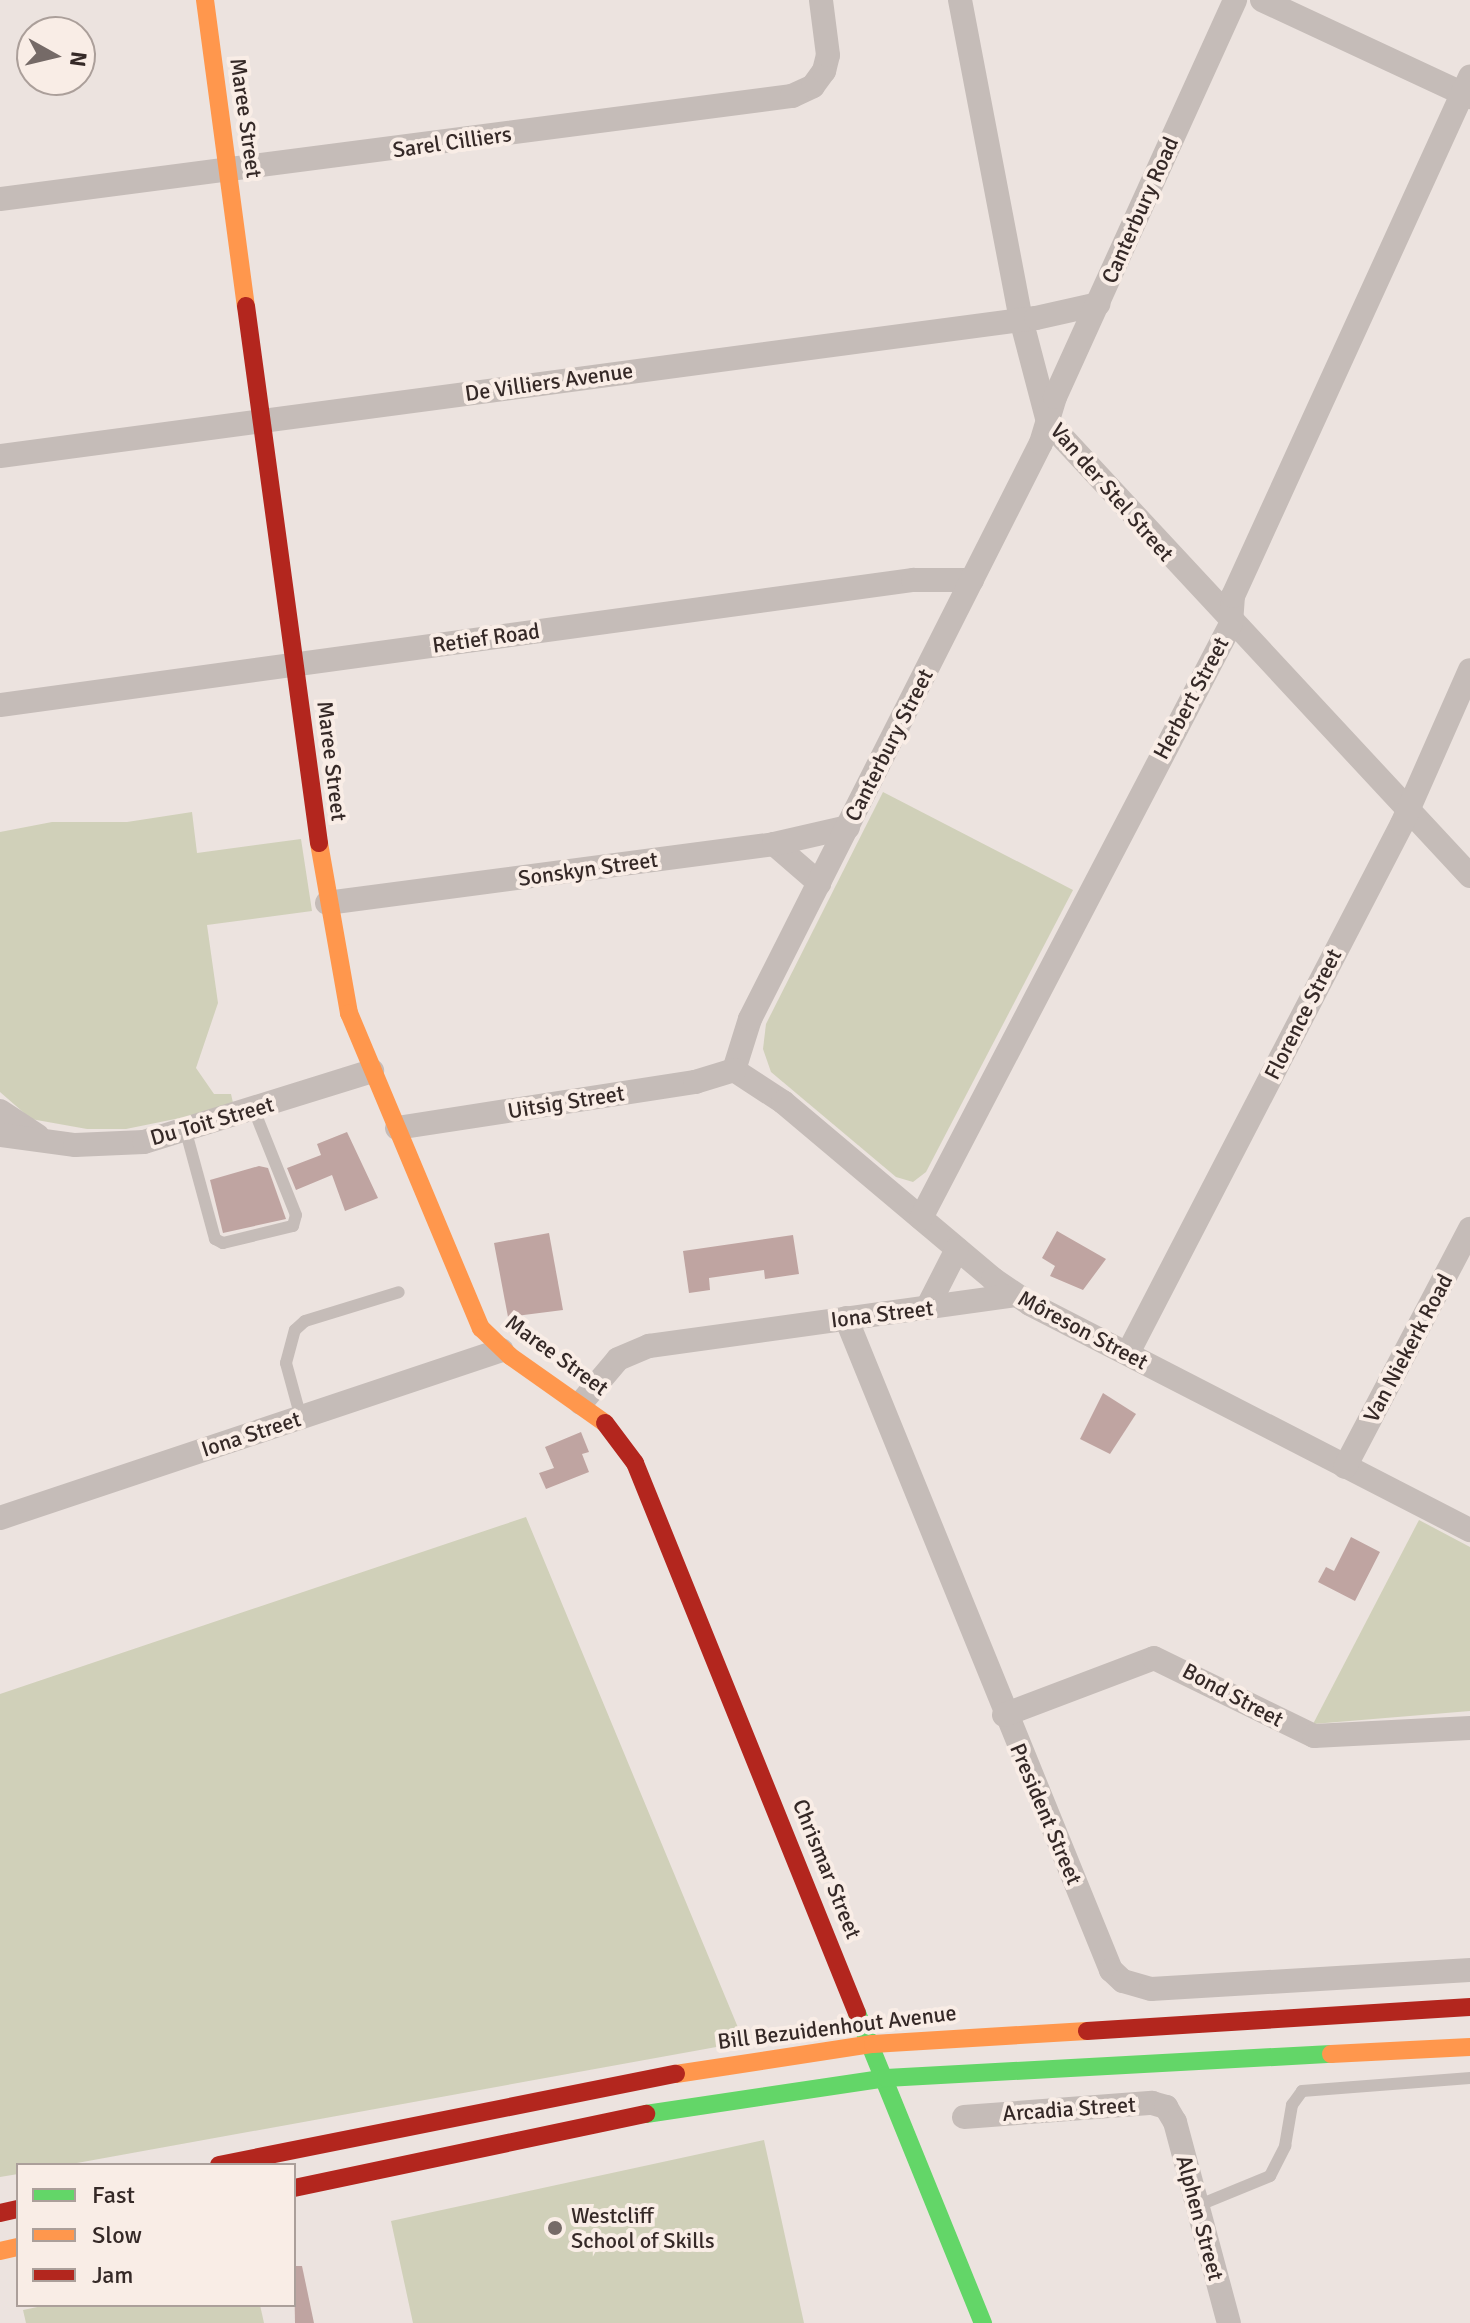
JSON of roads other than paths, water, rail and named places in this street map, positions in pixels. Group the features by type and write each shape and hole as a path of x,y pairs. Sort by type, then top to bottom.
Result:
{"street":[{"name":"Maree Street","path":"205,0 336,967 372,1071 475,1317 502,1350 581,1403 619,1437"},
{"name":"Sarel Cilliers","path":"0,199 792,96 813,86 824,71 828,55 821,0"},
{"name":"Van der Stel Street","path":"960,0 1021,319 1048,422 1231,624 1470,876"},
{"name":"Canterbury Road","path":"1048,422 1235,0"},
{"path":"1262,0 1467,89"},
{"name":"Herbert Street","path":"921,1218 1231,624 1233,596 1467,89"},
{"name":"De Villiers Avenue","path":"0,456 1021,319 1098,304"},
{"name":"Canterbury Street","path":"734,1070 750,1019 972,580 1048,422"},
{"name":"Retief Road","path":"0,705 913,580 972,580"},
{"name":"Florence Street","path":"1128,1353 1407,808 1470,670"},
{"name":"Sonskyn Street","path":"327,903 774,844 848,827"},
{"path":"774,844 807,848 831,860"},
{"path":"774,844 819,883"},
{"name":"Môreson Street","path":"734,1070 783,1102 1015,1295 1470,1530"},
{"name":"Uitsig Street","path":"397,1128 695,1082 734,1070"},
{"name":"Du Toit Street","path":"0,1135 114,1145 186,1132 372,1071"},
{"name":"Du Toit Street","path":"0,1111 48,1141"},
{"name":"Van Niekerk Road","path":"1345,1467 1470,1229"},
{"path":"927,1308 957,1249"},
{"name":"Iona Street","path":"581,1403 606,1369 641,1349 1015,1295"},
{"name":"President Street","path":"846,1318 1004,1715 1111,1970 1123,1981 1151,1989 1470,1970"},
{"name":"Iona Street","path":"0,1518 502,1350"},
{"name":"Chrismar Street","path":"619,1437 635,1463 873,2044 983,2323"},
{"name":"Bond Street","path":"1004,1715 1154,1658 1314,1736 1470,1728"},
{"name":"Bill Bezuidenhout Avenue","path":"229,2163 602,2085 873,2044 1470,2007"},
{"path":"296,2188 583,2124 886,2078 1470,2047"},
{"name":"Arcadia Street","path":"964,2117 1152,2103 1172,2113"},
{"name":"Alphen Street","path":"1172,2113 1229,2323"}],"lane":[{"path":"186,1132 215,1239 223,1243 293,1226 296,1215 254,1110"},
{"path":"301,1418 286,1363 295,1330 305,1321 399,1292"},
{"path":"1197,2206 1270,2176 1285,2146 1292,2105 1302,2091 1470,2078"}],"place":[{"name":"Westcliff School of Skills","path":"555,2228"}]}
